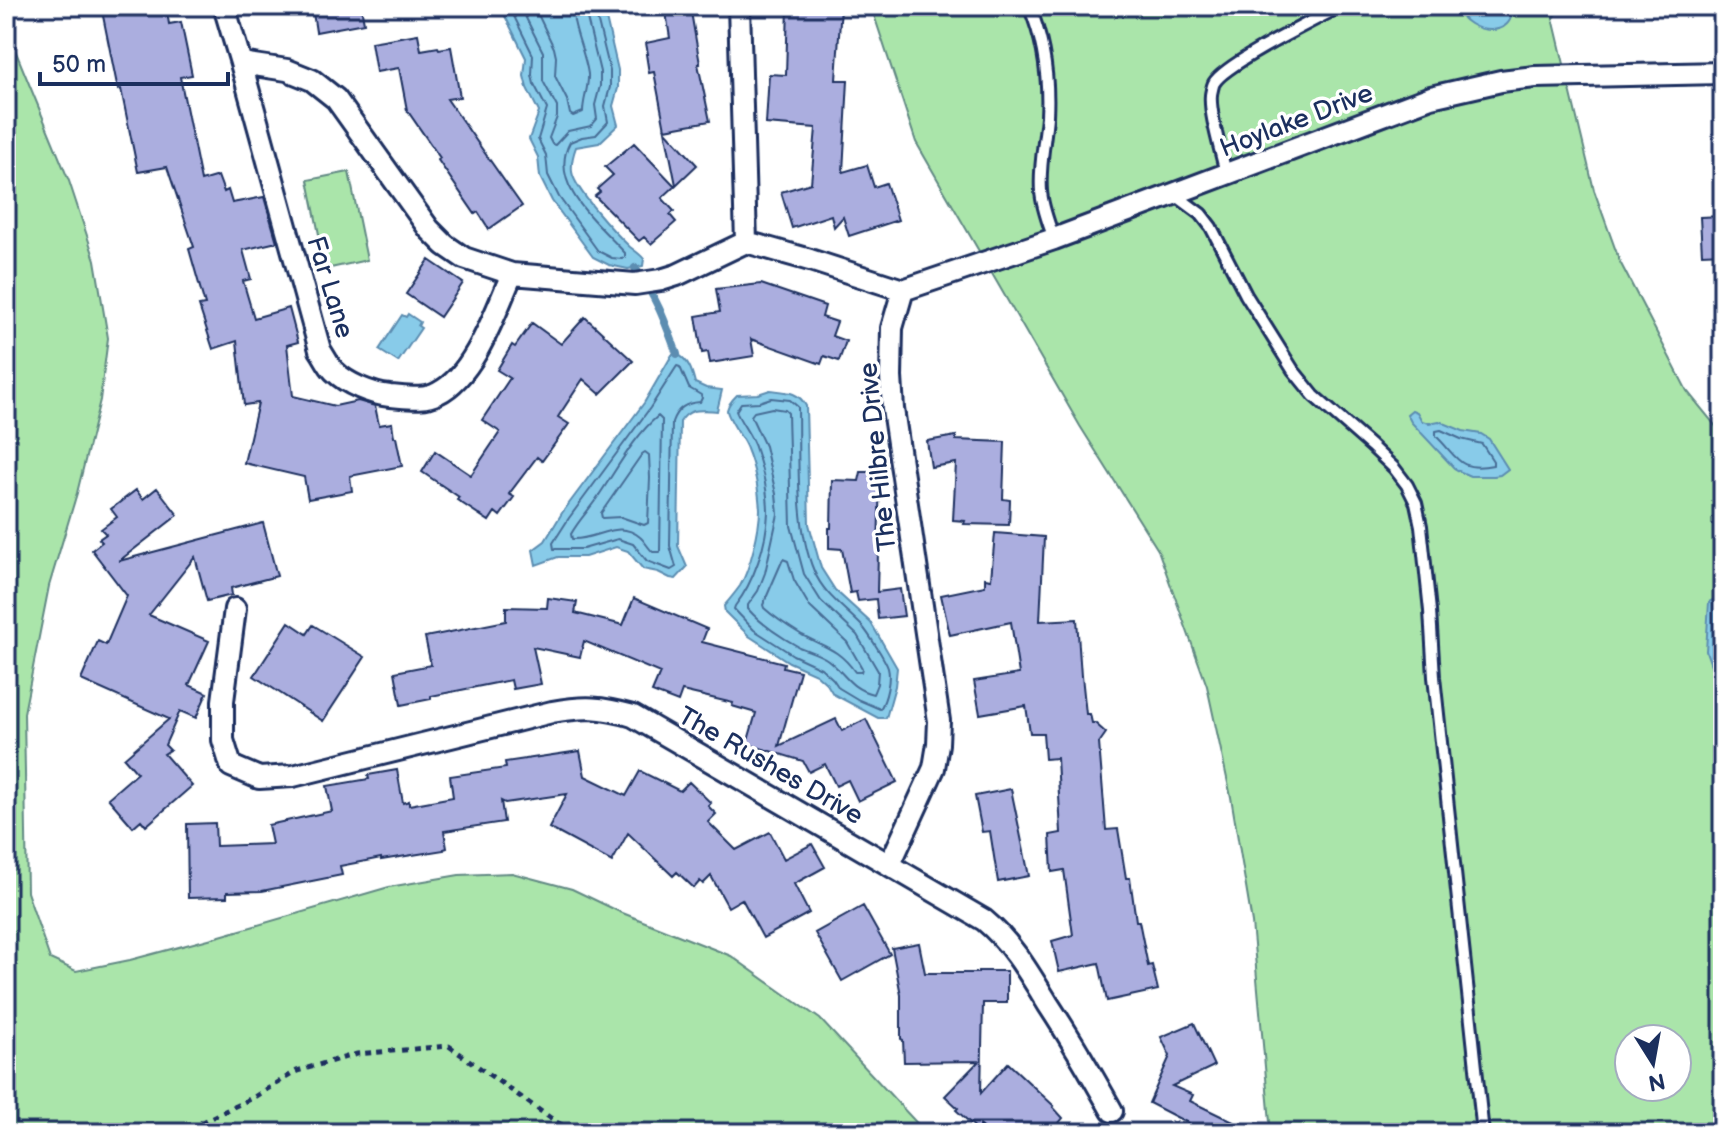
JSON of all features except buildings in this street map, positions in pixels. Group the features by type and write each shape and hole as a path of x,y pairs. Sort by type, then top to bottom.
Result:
{"street":[{"name":"Far Lane","path":"224,6 320,350 333,370 350,383 382,395 414,398 436,395 456,380 475,355 512,274"},
{"path":"739,6 746,242"},
{"path":"241,63 287,70 312,80 336,99 429,229 464,258 512,274 635,284 677,275 746,242 903,290"},
{"name":"Hoylake Drive","path":"903,290 1054,239 1431,97 1535,77 1723,73"},
{"name":"The Hilbre Drive","path":"890,864 934,768 939,721 893,409 892,328 903,290"},
{"name":"The Rushes Drive","path":"235,609 223,701 223,740 231,766 259,778 293,776 580,707 606,708 633,716 890,864 984,920 1001,934 1018,955 1081,1054 1112,1111"}],"lane":[{"path":"1029,6 1044,53 1047,118 1041,191 1054,239"},
{"path":"1226,174 1212,107 1214,82 1250,56 1341,6"},
{"path":"1174,194 1201,214 1211,227 1246,295 1293,370 1314,396 1394,468 1416,503 1421,526 1434,677 1483,1133"}],"path":[{"path":"179,1133 254,1097 297,1071 357,1054 449,1046 556,1122 580,1133"}],"green space":[{"path":"871,6 1561,6 1553,18 1594,190 1620,262 1687,391 1723,435 1723,1133 1271,1133 1252,923 1231,797 1207,686 1158,550 1080,426 916,142"},
{"path":"6,28 69,181 95,260 108,338 100,400 77,493 49,586 24,713 27,892 50,959 76,971 220,936 389,887 459,875 512,873 572,889 620,912 731,956 820,1019 926,1133 6,1133"},
{"path":"349,172 367,260 326,269 308,180"}],"water":[{"path":"500,6 598,6 605,14 618,70 618,88 613,106 618,125 599,143 576,147 572,172 596,211 644,259 643,266 628,269 593,257 552,201 540,177 538,157 529,139 539,112 524,76 526,58"},
{"path":"1455,6 1511,6 1511,16 1507,24 1490,30 1470,24"},
{"path":"408,314 420,322 418,326 421,328 398,362 379,350 402,315 406,317"},
{"path":"677,354 687,363 695,383 722,390 717,411 691,412 680,422 678,546 687,567 676,579 670,578 643,569 628,551 616,547 585,557 558,557 536,565 533,550 545,541 562,513 644,403 672,355"},
{"path":"770,390 795,395 806,406 809,524 821,568 835,590 871,623 897,668 886,718 878,718 833,694 816,674 789,662 749,636 725,612 724,606 740,586 747,570 760,517 750,456 727,410 737,395"},
{"path":"1412,410 1422,421 1439,421 1463,431 1481,434 1489,439 1508,469 1500,475 1470,476 1454,468 1411,422 1407,414"},
{"path":"1721,596 1723,699 1706,651 1709,602"}],"waterway":[{"path":"635,268 654,299 677,354"}]}
